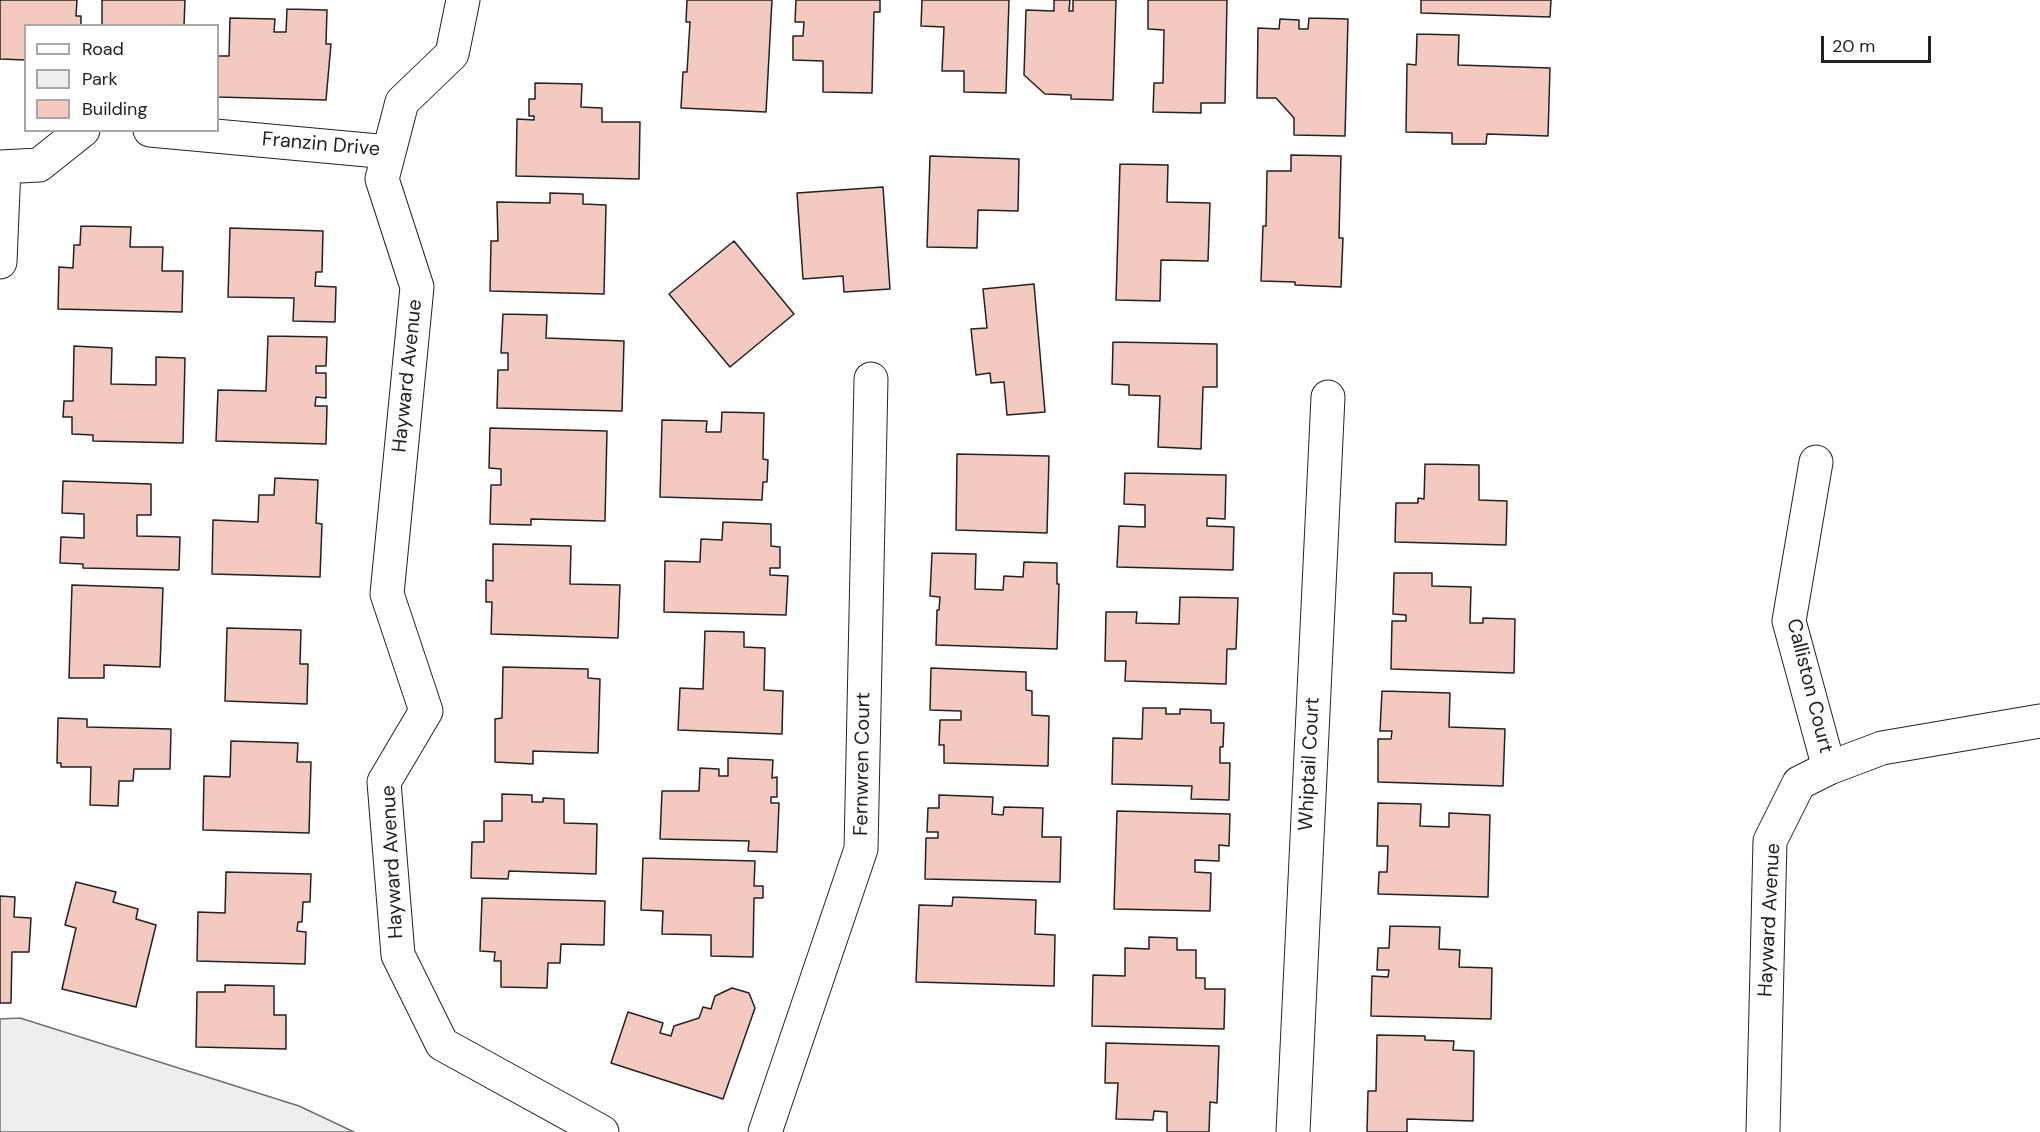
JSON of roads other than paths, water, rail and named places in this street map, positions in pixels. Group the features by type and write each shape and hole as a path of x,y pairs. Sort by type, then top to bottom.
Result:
{"street":[{"name":"Franzin Drive","path":"172,132 389,152 402,102 452,54 463,0"},
{"path":"0,262 2,167 39,165 80,132"},
{"name":"Hayward Avenue","path":"389,152 382,179 417,287 387,594 426,711 384,782 398,955 442,1044 602,1132"},
{"name":"Fernwren Court","path":"765,1132 861,849 871,379"},
{"name":"Whiptail Court","path":"1293,1132 1328,397"},
{"name":"Calliston Court","path":"1816,462 1789,621 1829,768"},
{"name":"Hayward Avenue","path":"1763,1132 1770,841 1800,783 1829,768 1882,748 2040,721"}]}
